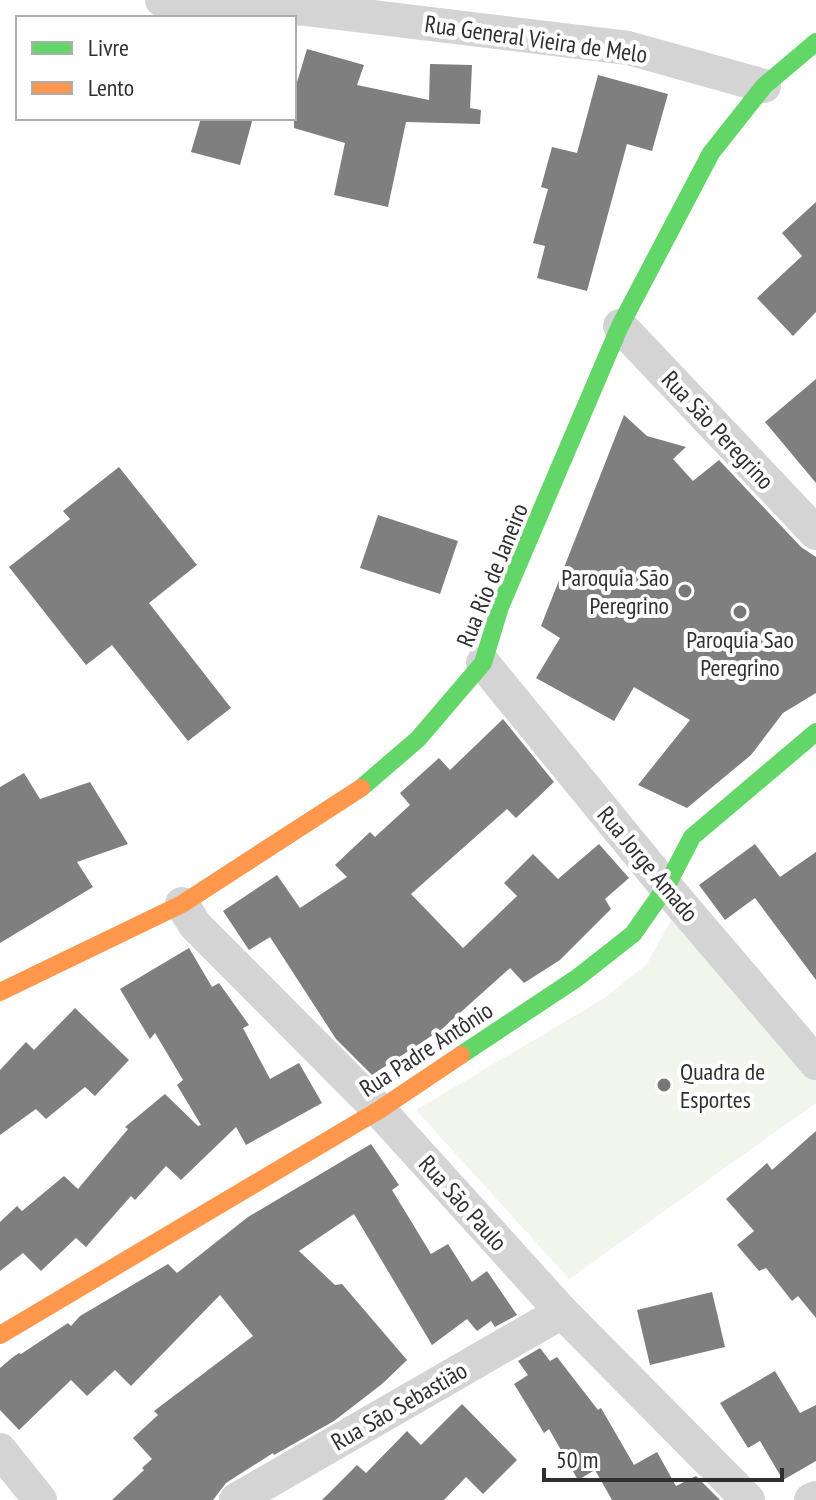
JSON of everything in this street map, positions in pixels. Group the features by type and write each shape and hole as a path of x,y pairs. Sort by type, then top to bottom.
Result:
{"main road":[{"name":"Rua Rio de Janeiro","path":"0,992 182,904 353,795 418,739 483,663 500,607 620,326 711,153 764,86 816,42"},
{"name":"Rua Padre Antônio","path":"0,1335 379,1110 599,960 633,934 666,887 692,837 816,732"}],"street":[{"name":"Rua General Vieira de Melo","path":"162,0 314,4 628,48 764,86"},
{"name":"Rua São Peregrino","path":"620,326 816,533"},
{"name":"Rua Jorge Amado","path":"483,663 666,887 816,1063"},
{"name":"Rua São Paulo","path":"182,904 195,925 379,1110 562,1312 748,1500"},
{"name":"Rua São Sebastião","path":"236,1500 562,1312"},
{"path":"0,1450 40,1500"}],"shaded area":[{"path":"676,911 816,1079 816,1103 569,1279 416,1110 603,999 647,964"}],"building":[{"path":"307,49 364,65 357,85 429,100 430,64 472,65 470,108 481,110 480,124 406,122 388,207 334,195 345,143 294,128 296,85"},
{"path":"598,75 668,94 652,151 627,144 587,291 537,278 545,246 533,243 548,189 541,187 552,147 577,153"},
{"path":"200,120 252,120 240,165 191,152"},
{"path":"816,202 816,312 793,336 757,298 802,256 782,233"},
{"path":"816,379 816,483 765,422"},
{"name":"Paroquia São Peregrino","path":"624,415 647,436 686,447 673,459 693,481 719,460 801,547 816,557 816,693 783,713 751,755 687,808 638,785 690,720 634,687 614,721 536,678 560,638 541,626"},
{"path":"119,467 197,565 149,603 231,708 188,741 112,645 86,665 9,567 70,519 63,511"},
{"path":"378,515 458,541 440,594 360,568"},
{"path":"503,719 554,782 516,818 507,809 411,894 463,948 517,896 504,883 533,854 558,879 599,844 629,878 605,899 611,909 560,960 524,983 510,968 442,1029 372,1075 336,1039 270,937 249,950 223,911 277,875 300,908 347,877 335,865 370,832 375,837 410,805 400,793 439,758 450,770"},
{"path":"24,773 40,799 90,782 128,844 77,862 93,887 0,943 0,787"},
{"path":"755,844 780,877 816,852 816,980 755,898 725,920 699,885"},
{"path":"189,948 212,987 219,983 249,1025 243,1028 270,1079 299,1063 322,1103 246,1145 236,1127 181,1180 166,1166 135,1200 131,1196 86,1247 76,1238 41,1271 23,1253 0,1271 0,1222 17,1206 22,1211 64,1176 78,1189 128,1129 125,1127 165,1094 198,1126 201,1125 177,1085 183,1080 155,1033 150,1039 120,989"},
{"path":"75,1008 129,1060 95,1096 85,1087 46,1119 36,1109 0,1135 0,1070 26,1042 34,1050"},
{"path":"816,1131 816,1318 798,1296 792,1301 766,1268 759,1271 737,1245 754,1231 726,1199 767,1163 772,1170"},
{"path":"371,1144 399,1185 392,1190 431,1254 448,1244 472,1282 487,1271 517,1315 495,1327 491,1321 477,1331 467,1319 432,1345 354,1214 299,1251 335,1285 342,1284 407,1360 334,1421 273,1453 226,1483 213,1500 112,1500 152,1459 133,1438 158,1415 154,1411 253,1336 220,1295 131,1386 115,1370 87,1396 71,1380 19,1430 0,1410 0,1368 13,1357 68,1323 71,1326 80,1316 168,1264 177,1273 248,1217"},
{"path":"712,1292 725,1347 650,1365 637,1310"},
{"path":"540,1348 550,1361 557,1357 598,1410 601,1408 634,1465 657,1452 676,1486 696,1476 720,1500 612,1500 595,1470 578,1480 549,1429 544,1433 514,1384 528,1375 518,1361"},
{"path":"775,1371 800,1413 816,1405 816,1461 783,1480 760,1441 748,1448 720,1403"},
{"path":"462,1404 517,1460 483,1494 466,1477 444,1500 322,1500 357,1465 366,1473 407,1431 421,1445"}],"traffic: fast":[{"path":"361,788 418,739 483,663 500,607 620,326 711,153 764,86 816,42"},
{"path":"461,1055 577,978 633,934 666,887 692,837 816,732"}],"traffic: slow":[{"path":"0,992 182,904 361,788"},
{"path":"0,1335 379,1110 461,1055"}],"place":[{"name":"Paroquia São Peregrino","path":"685,591"},
{"name":"Paroquia Sao Peregrino","path":"740,612"},
{"name":"Quadra de Esportes","path":"664,1085"}]}
